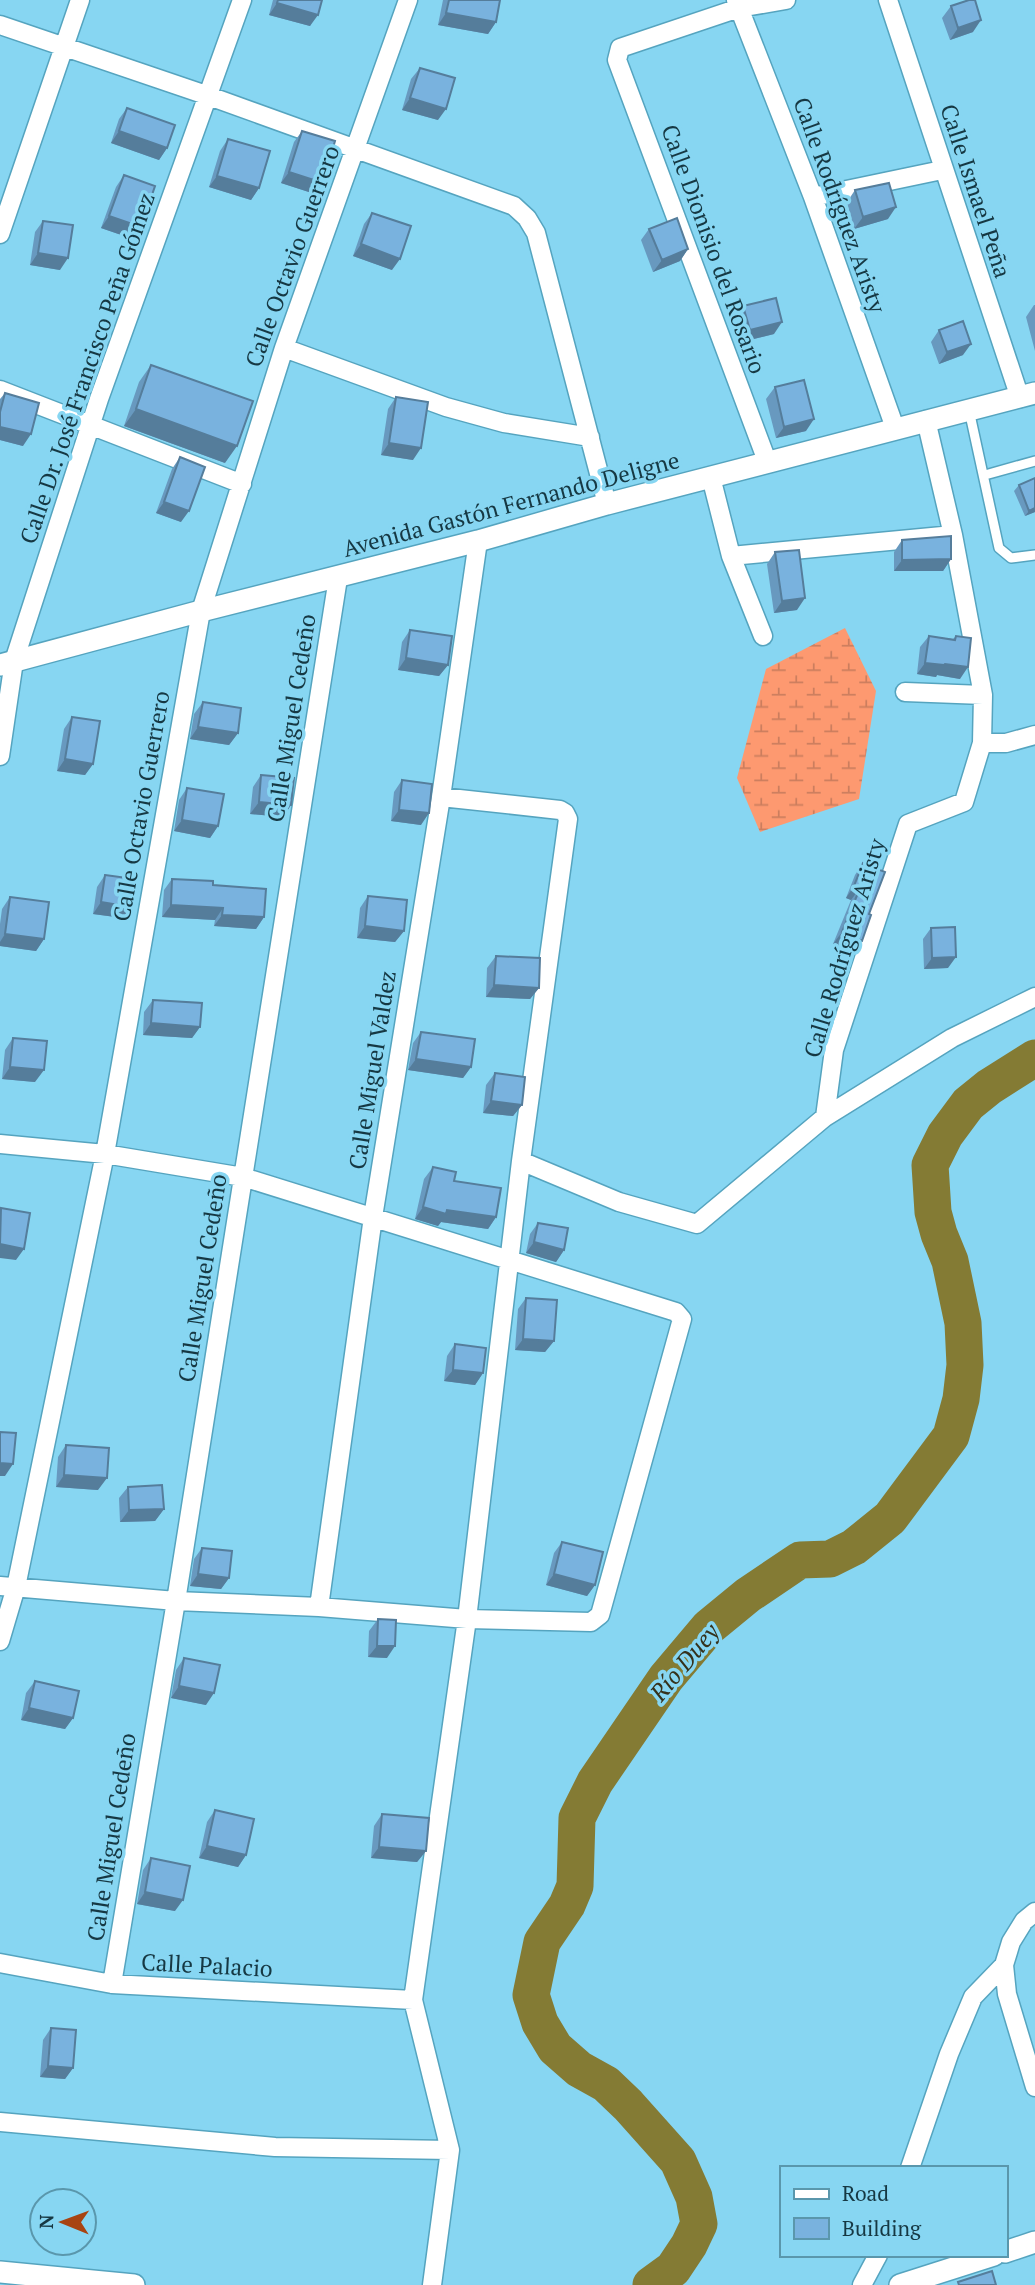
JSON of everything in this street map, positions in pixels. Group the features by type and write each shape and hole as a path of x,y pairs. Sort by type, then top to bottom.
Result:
{"street":[{"path":"0,234 80,0"},
{"name":"Calle Dr. José Francisco Peña Gómez","path":"0,757 7,663 242,0"},
{"name":"Calle Octavio Guerrero","path":"0,1640 8,1587 104,1154 201,611 284,348 408,0"},
{"path":"738,4 786,0"},
{"name":"Calle Ismael Peña","path":"888,0 942,170 1028,395"},
{"name":"Calle Dionisio del Rosario","path":"738,4 620,48 618,54 622,73 767,461"},
{"name":"Calle Rodríguez Aristy","path":"738,4 813,197 895,428"},
{"path":"0,25 209,96 514,206 527,218 536,233 607,503"},
{"path":"813,197 942,170"},
{"path":"284,348 446,407 504,423 590,437"},
{"path":"0,390 242,484"},
{"name":"Avenida Gastón Fernando Deligne","path":"7,663 478,541 607,503 767,461 1028,395"},
{"name":"Calle Rodríguez Aristy","path":"825,1117 834,1050 908,824 964,802 982,743 983,695 953,535 926,420"},
{"path":"710,477 731,556 762,635"},
{"path":"731,556 953,535"},
{"name":"Calle Miguel Valdez","path":"319,1606 373,1217 441,797 478,541"},
{"name":"Calle Miguel Cedeño","path":"112,1984 176,1601 338,578"},
{"path":"905,692 983,695"},
{"path":"982,743 1006,743 1035,735"},
{"path":"432,2285 450,2150 413,2000 467,1619 521,1161 568,819 565,813 559,810 441,797"},
{"path":"521,1161 619,1202 697,1224 825,1117 952,1038 1035,997"},
{"path":"0,1144 104,1154 243,1177 676,1312 682,1318 600,1615 591,1622 467,1619 319,1606 176,1601 8,1587"},
{"path":"1035,1912 1024,1921 1011,1942 1004,1965 1007,1994 1035,2087"},
{"name":"Calle Palacio","path":"0,1963 112,1984 413,2000"},
{"path":"911,2166 949,2054 972,1997 1004,1965"},
{"path":"0,2122 275,2147 450,2150"},
{"path":"1007,2251 1035,2242"},
{"path":"862,2285 877,2257"},
{"path":"900,2285 930,2280 988,2257"},
{"path":"0,2272 134,2285"}],"lane":[{"path":"969,408 999,548 1011,558 1035,555"},
{"path":"985,475 1035,461"}],"green space":[{"path":"845,628 876,691 859,799 760,832 737,778 766,669"}],"building":[{"path":"278,0 322,0 318,15 277,3"},
{"path":"449,0 500,0 496,22 446,13"},
{"path":"975,0 981,20 958,28 951,6"},
{"path":"420,68 455,78 446,109 410,98"},
{"path":"127,108 175,125 167,148 119,131"},
{"path":"302,131 335,141 323,183 289,172"},
{"path":"228,139 270,151 259,188 217,176"},
{"path":"124,175 155,186 141,227 109,216"},
{"path":"889,183 896,207 863,217 855,190"},
{"path":"372,213 411,226 400,259 361,244"},
{"path":"677,218 688,249 662,260 649,229"},
{"path":"43,221 73,225 68,258 38,253"},
{"path":"776,298 782,322 750,330 743,306"},
{"path":"963,321 971,344 947,352 939,330"},
{"path":"151,365 253,401 237,446 136,409"},
{"path":"804,380 814,419 784,427 775,387"},
{"path":"5,393 39,403 31,434 0,427 0,412"},
{"path":"396,397 428,402 421,448 389,443"},
{"path":"180,457 205,467 189,511 164,502"},
{"path":"1035,478 1035,508 1029,511 1019,485"},
{"path":"951,536 951,559 902,560 902,540"},
{"path":"799,550 805,598 782,601 775,552"},
{"path":"410,630 452,636 448,665 406,658"},
{"path":"929,636 955,640 956,636 971,638 968,667 925,663"},
{"path":"203,702 241,708 238,733 198,727"},
{"path":"72,717 100,721 93,764 65,759"},
{"path":"261,775 294,778 291,805 259,802"},
{"path":"402,780 432,784 429,813 399,810"},
{"path":"187,788 224,794 218,826 182,820"},
{"path":"863,863 885,872 862,941 842,932 860,888 854,886"},
{"path":"105,875 135,879 131,907 101,902"},
{"path":"172,879 213,881 213,885 266,889 264,917 222,915 223,908 171,905"},
{"path":"368,896 407,900 404,931 365,926"},
{"path":"10,897 49,902 44,939 5,934"},
{"path":"955,927 956,957 932,958 931,928"},
{"path":"496,956 540,958 539,988 494,985"},
{"path":"153,1000 202,1003 200,1027 151,1023"},
{"path":"421,1032 475,1039 471,1067 416,1059"},
{"path":"13,1038 47,1041 44,1070 10,1067"},
{"path":"495,1073 525,1077 522,1105 491,1101"},
{"path":"433,1167 456,1172 454,1181 501,1188 496,1217 447,1210 446,1214 423,1207"},
{"path":"1,1208 30,1213 24,1249 0,1244"},
{"path":"538,1223 568,1228 564,1250 534,1242"},
{"path":"526,1298 557,1300 554,1341 523,1339"},
{"path":"455,1344 486,1348 483,1373 453,1370"},
{"path":"0,1432 16,1433 13,1464 0,1463"},
{"path":"66,1445 109,1448 107,1478 64,1475"},
{"path":"162,1485 164,1509 129,1510 128,1487"},
{"path":"562,1542 603,1552 595,1585 554,1574"},
{"path":"202,1548 232,1551 229,1578 198,1574"},
{"path":"378,1619 396,1620 395,1646 377,1646"},
{"path":"184,1658 220,1665 214,1693 179,1686"},
{"path":"35,1681 79,1691 73,1718 29,1708"},
{"path":"215,1810 254,1819 246,1855 207,1846"},
{"path":"382,1814 429,1818 426,1851 379,1847"},
{"path":"151,1858 190,1866 183,1900 145,1892"},
{"path":"51,2028 76,2030 73,2068 48,2066"},
{"path":"992,2271 996,2285 959,2285 958,2282"}],"waterway":[{"name":"Río Duey","path":"651,2285 673,2269 689,2245 699,2224 694,2197 678,2161 628,2105 606,2084 579,2069 555,2048 540,2023 531,1995 542,1942 567,1905 575,1886 577,1818 595,1782 666,1678 709,1627 748,1595 800,1560 830,1559 854,1547 890,1518 951,1436 961,1399 965,1365 963,1323 950,1261 933,1212 930,1165 945,1135 968,1104 989,1087 1035,1058"}]}
